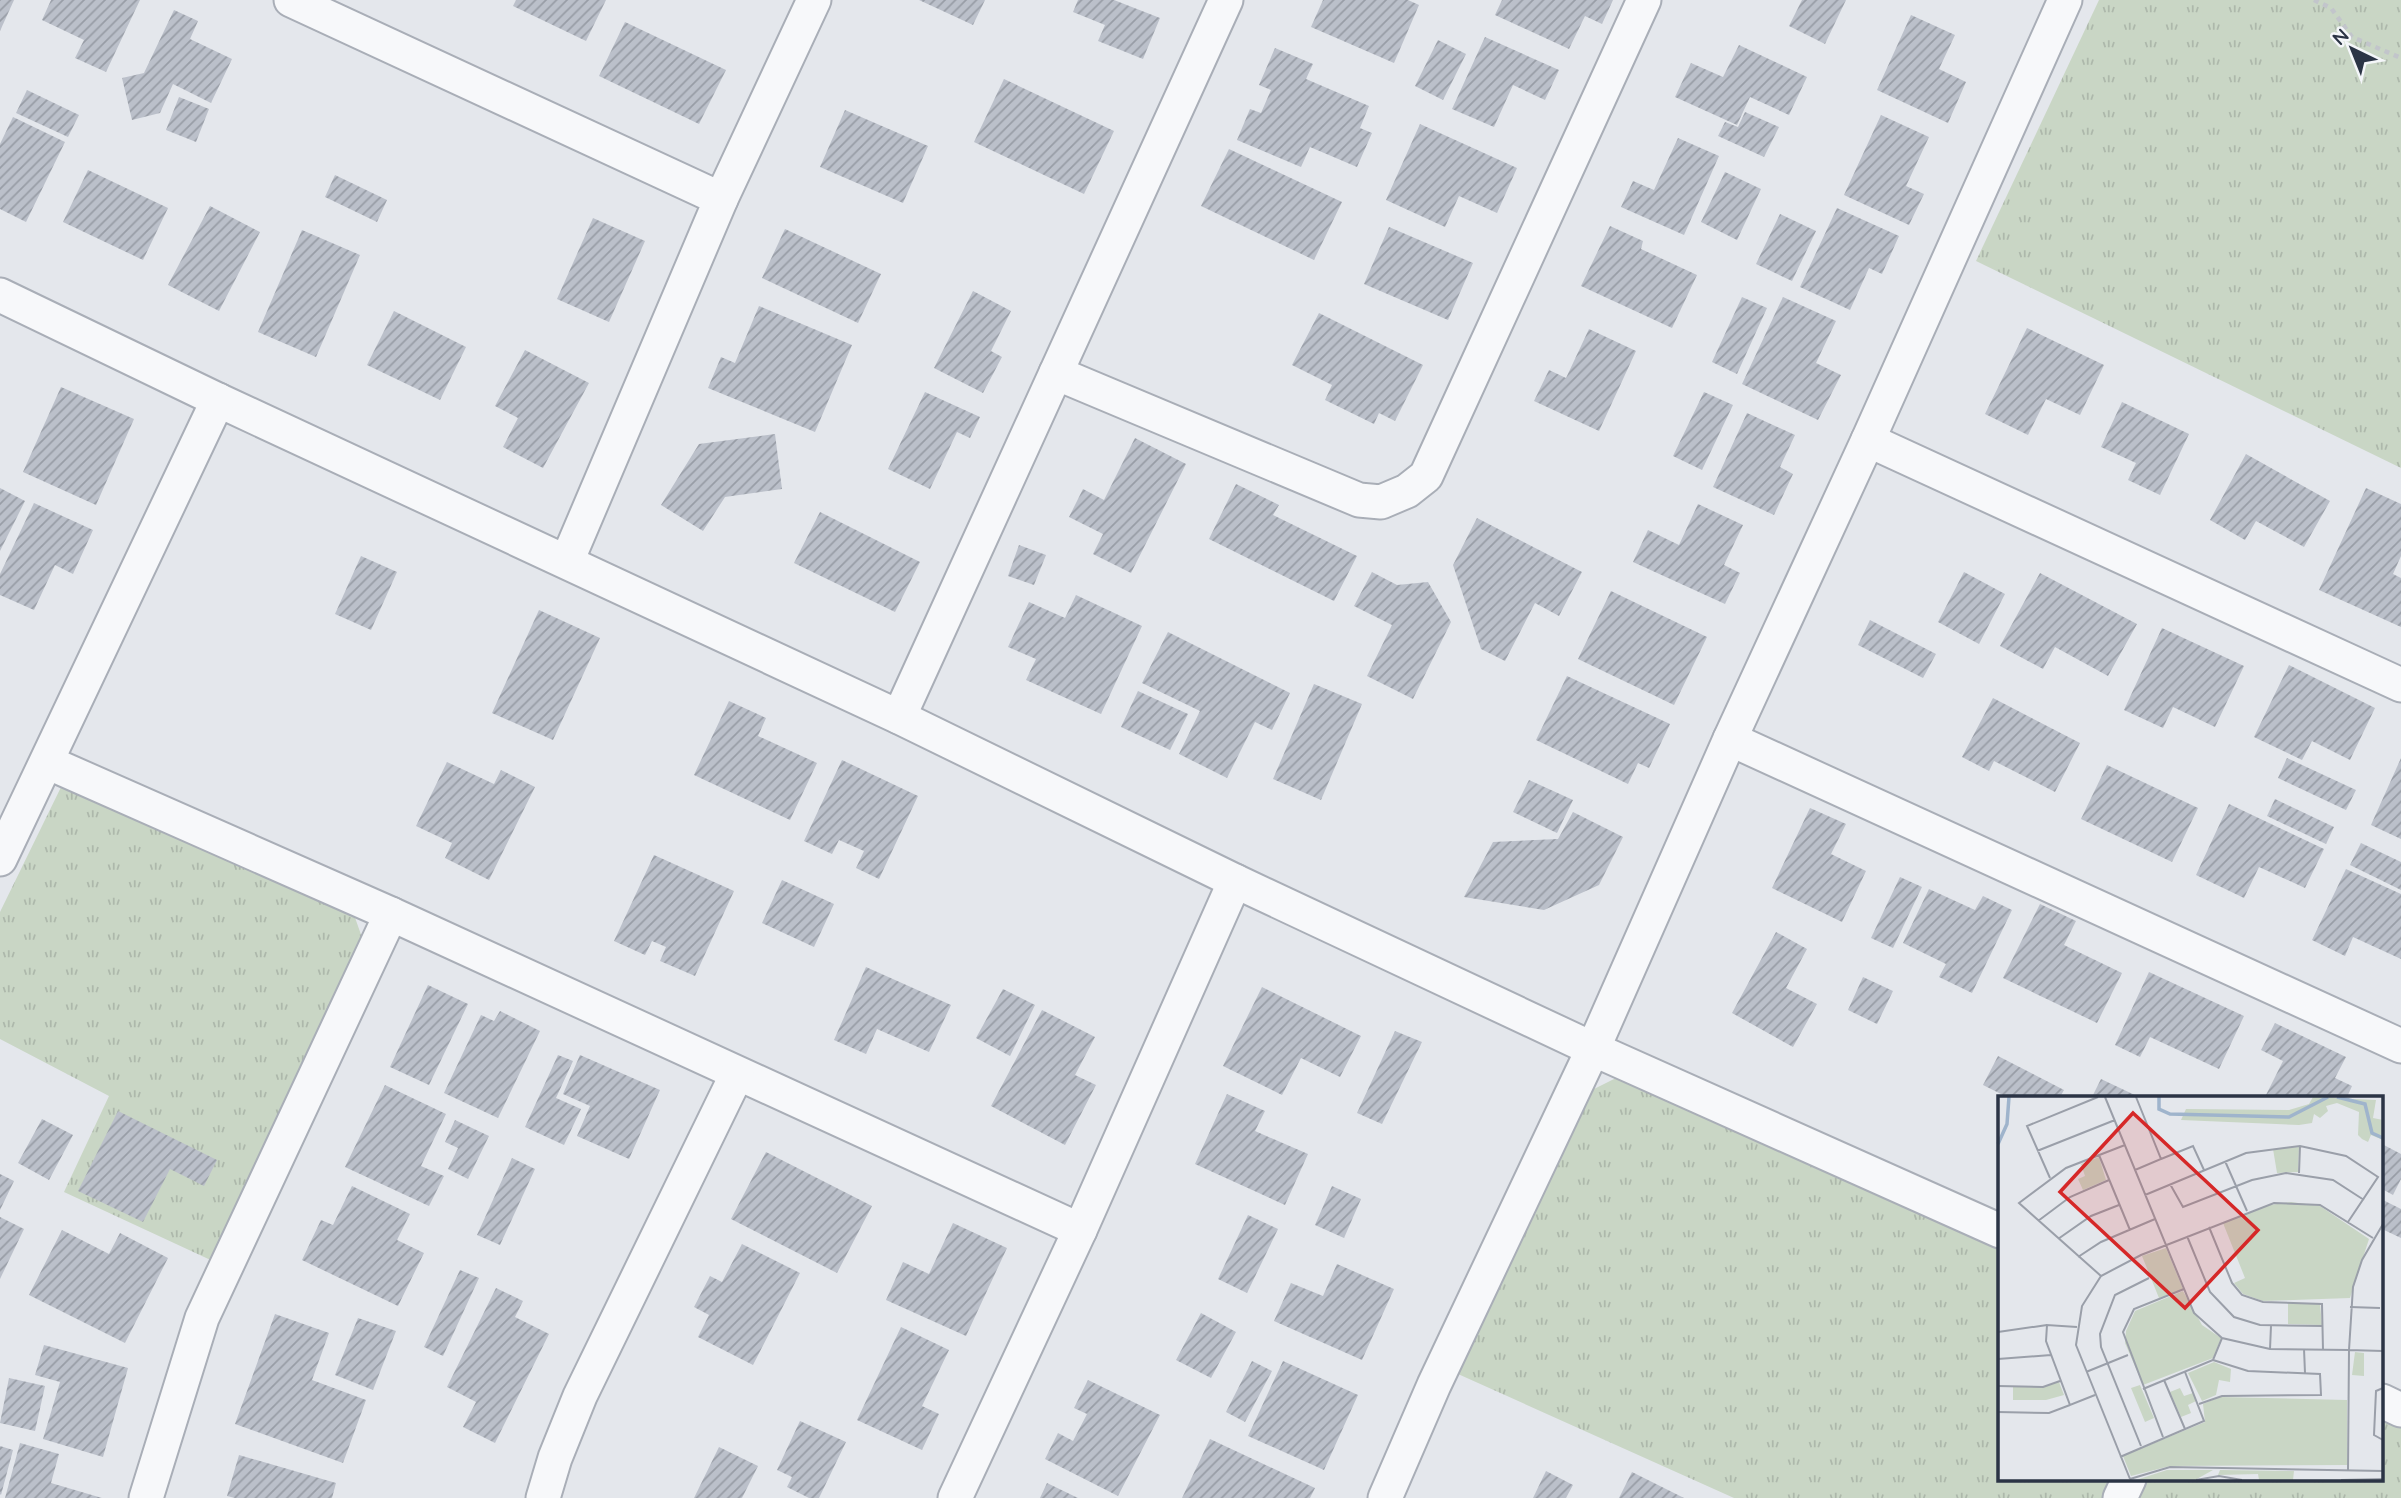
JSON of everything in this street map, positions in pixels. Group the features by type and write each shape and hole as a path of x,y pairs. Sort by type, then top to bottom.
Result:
{"street":[{"path":"291,0 721,199"},
{"path":"566,561 721,199 814,0"},
{"path":"899,717 1226,0"},
{"path":"1056,373 1359,500 1381,502 1407,491 1426,477 1644,0"},
{"path":"1385,1498 1434,1385 1593,1049 1730,739 1868,440 2065,0"},
{"path":"0,295 218,400 899,717 1235,881 1593,1049 1998,1230"},
{"path":"0,859 218,400"},
{"path":"1868,440 2401,685"},
{"path":"1730,739 2401,1046"},
{"path":"47,762 391,914 1080,1230"},
{"path":"955,1498 1080,1230 1235,881"},
{"path":"146,1498 202,1318 391,914"},
{"path":"543,1498 555,1458 580,1396 737,1074"},
{"path":"2384,1402 2401,1410"},
{"path":"2120,1498 2129,1480"}],"path":[{"path":"2314,0 2331,8 2352,37 2401,58"}],"green space":[{"path":"2099,0 2401,0 2401,468 1976,261"},
{"path":"64,781 352,909 365,946 217,1263 64,1192 109,1096 0,1039 0,912"},
{"path":"1624,1074 1998,1239 1998,1480 2116,1480 2107,1498 1734,1498 1458,1374 1594,1089"},
{"path":"2384,1416 2401,1424 2401,1498 2136,1498 2145,1480 2384,1480"}],"building":[{"path":"0,0 14,0 0,31"},
{"path":"51,0 140,0 106,72 75,58 84,40 42,20"},
{"path":"516,0 606,0 586,41 513,6"},
{"path":"919,0 985,0 973,25"},
{"path":"1078,0 1114,0 1160,18 1143,59 1098,41 1105,25 1073,12"},
{"path":"1323,0 1408,0 1419,5 1394,63 1311,27"},
{"path":"1502,0 1613,0 1602,24 1585,16 1569,49 1495,15"},
{"path":"1802,0 1846,0 1825,44 1789,26"},
{"path":"174,10 198,21 190,39 232,59 211,103 173,84 160,113 132,120 122,78 144,73"},
{"path":"1911,15 1955,35 1939,69 1966,82 1948,123 1877,90"},
{"path":"625,22 726,70 699,124 599,76"},
{"path":"1485,37 1559,70 1545,100 1513,85 1494,127 1452,109"},
{"path":"1438,40 1466,54 1443,100 1415,86"},
{"path":"1739,45 1807,77 1789,115 1750,97 1737,125 1675,97 1691,63 1723,77"},
{"path":"1275,48 1313,64 1306,79 1369,106 1360,128 1372,133 1357,167 1310,147 1301,167 1237,140 1250,109 1261,113 1271,90 1259,85"},
{"path":"1004,79 1114,131 1084,194 974,142"},
{"path":"27,90 79,115 68,137 16,113"},
{"path":"179,97 209,109 196,142 166,130"},
{"path":"845,110 928,146 903,203 820,167"},
{"path":"1745,112 1779,127 1764,157 1718,136 1725,122 1738,127"},
{"path":"1881,115 1929,137 1906,186 1924,194 1909,225 1844,195"},
{"path":"13,117 65,142 26,222 0,209 0,144"},
{"path":"1420,124 1517,168 1497,213 1459,196 1445,227 1386,200"},
{"path":"1678,138 1719,156 1684,235 1621,207 1633,181 1654,190"},
{"path":"1229,149 1342,202 1314,260 1201,206"},
{"path":"88,170 168,208 143,260 63,222"},
{"path":"1725,172 1761,189 1737,240 1701,222"},
{"path":"335,175 387,200 377,222 325,197"},
{"path":"210,206 260,232 219,311 168,285"},
{"path":"1837,208 1899,236 1882,274 1869,268 1850,310 1800,287"},
{"path":"1780,214 1816,231 1792,281 1756,264"},
{"path":"593,218 645,241 609,322 557,299"},
{"path":"1610,226 1643,241 1641,249 1697,275 1672,328 1581,286"},
{"path":"1389,227 1473,263 1448,320 1364,284"},
{"path":"785,229 881,274 858,323 762,278"},
{"path":"302,230 360,255 316,357 258,332"},
{"path":"973,291 1011,311 991,351 1002,357 983,393 934,368"},
{"path":"1742,297 1767,308 1737,374 1712,362"},
{"path":"1783,297 1836,321 1816,363 1841,375 1818,420 1742,384"},
{"path":"759,306 852,345 815,432 708,388 721,357 735,363"},
{"path":"394,311 466,347 440,400 367,365"},
{"path":"1319,313 1423,365 1395,421 1379,413 1374,424 1325,400 1332,385 1292,365"},
{"path":"2027,328 2104,365 2080,415 2046,399 2028,435 1985,414"},
{"path":"1589,329 1636,351 1599,431 1534,401 1549,370 1566,378"},
{"path":"525,350 589,383 543,468 503,447 518,418 495,406"},
{"path":"61,387 134,419 96,505 23,472"},
{"path":"925,392 980,417 970,438 957,432 930,489 888,469"},
{"path":"1704,392 1733,405 1702,470 1673,456"},
{"path":"2122,402 2189,434 2160,495 2128,480 2136,463 2101,447"},
{"path":"1747,413 1795,435 1780,467 1793,474 1774,515 1713,487"},
{"path":"775,434 782,489 725,497 703,531 661,505 699,444"},
{"path":"1135,438 1186,464 1131,573 1093,554 1103,534 1069,517 1083,489 1104,500"},
{"path":"2246,454 2330,501 2304,547 2256,521 2245,540 2210,520"},
{"path":"1236,484 1279,505 1273,515 1357,556 1334,601 1209,539"},
{"path":"0,488 25,501 0,551"},
{"path":"2366,488 2401,504 2401,556 2393,574 2401,578 2401,627 2319,590"},
{"path":"34,503 93,530 73,574 55,565 34,610 0,595 0,574"},
{"path":"1698,504 1743,525 1724,565 1740,573 1725,604 1633,562 1648,530 1679,545"},
{"path":"820,512 920,562 895,612 794,563"},
{"path":"1477,518 1582,572 1559,616 1535,603 1505,661 1481,649 1453,565"},
{"path":"1019,545 1046,555 1034,585 1008,576"},
{"path":"361,556 397,572 371,630 335,614"},
{"path":"1372,572 1397,585 1428,582 1451,622 1413,699 1367,676 1392,625 1354,606"},
{"path":"1964,572 2005,594 1979,644 1938,622"},
{"path":"2040,573 2137,624 2108,676 2055,647 2043,669 2000,646"},
{"path":"1611,591 1707,637 1674,705 1578,659"},
{"path":"1076,595 1142,626 1101,714 1026,680 1036,659 1008,647 1029,602 1065,618"},
{"path":"539,610 600,638 553,740 492,713"},
{"path":"1870,620 1936,654 1923,678 1858,645"},
{"path":"2162,628 2244,666 2215,727 2173,707 2163,728 2124,710"},
{"path":"1168,632 1290,693 1272,730 1255,722 1227,778 1179,754 1200,711 1142,683"},
{"path":"2289,665 2375,708 2350,760 2312,741 2302,760 2254,737"},
{"path":"1567,676 1670,724 1649,768 1638,763 1628,784 1536,740"},
{"path":"1314,684 1362,704 1321,800 1273,779"},
{"path":"1138,691 1188,714 1170,750 1121,727"},
{"path":"1993,698 2080,743 2055,792 1994,761 1989,771 1962,757"},
{"path":"729,701 766,718 758,736 817,763 790,820 694,775"},
{"path":"2287,758 2356,790 2346,810 2278,778"},
{"path":"2401,758 2401,839 2371,825"},
{"path":"842,760 918,796 879,879 856,868 864,851 839,840 832,854 804,841"},
{"path":"447,762 494,784 501,770 535,787 489,880 445,858 452,843 416,826"},
{"path":"2107,765 2198,808 2172,862 2081,819"},
{"path":"1529,780 1573,800 1557,833 1513,812"},
{"path":"2275,799 2334,827 2326,844 2267,816"},
{"path":"2229,804 2324,849 2305,888 2259,867 2244,898 2196,875"},
{"path":"1810,808 1846,824 1831,854 1866,871 1842,922 1772,888"},
{"path":"1573,812 1623,837 1599,885 1544,910 1464,897 1493,842 1558,839"},
{"path":"2361,843 2401,862 2401,890 2350,865"},
{"path":"654,855 734,891 695,976 660,961 666,947 652,941 645,955 614,941"},
{"path":"2346,869 2401,894 2401,959 2353,937 2345,956 2312,940"},
{"path":"1900,877 1922,887 1893,948 1871,938"},
{"path":"782,880 834,904 814,947 762,923"},
{"path":"1929,889 1975,910 1983,896 2012,910 1972,993 1939,977 1946,964 1903,943"},
{"path":"2040,904 2076,921 2064,945 2122,973 2097,1023 2003,978"},
{"path":"1776,932 1807,949 1786,988 1817,1004 1793,1047 1732,1013"},
{"path":"866,967 951,1005 929,1052 877,1029 866,1054 834,1040"},
{"path":"2149,972 2244,1016 2219,1069 2150,1037 2140,1057 2115,1045"},
{"path":"1863,977 1893,991 1877,1024 1848,1010"},
{"path":"428,985 468,1004 429,1085 390,1067"},
{"path":"1262,987 1361,1036 1340,1077 1301,1058 1282,1095 1223,1066"},
{"path":"1003,989 1035,1005 1010,1056 976,1038"},
{"path":"1042,1010 1095,1037 1075,1075 1096,1085 1065,1145 991,1106"},
{"path":"500,1011 540,1031 498,1118 444,1093 481,1015 494,1021"},
{"path":"2275,1023 2346,1057 2335,1078 2352,1086 2347,1096 2266,1095 2283,1061 2261,1050"},
{"path":"1395,1031 1422,1042 1382,1124 1357,1113"},
{"path":"558,1055 573,1061 556,1098 581,1109 564,1145 525,1127"},
{"path":"580,1055 660,1090 629,1159 577,1136 590,1106 563,1094"},
{"path":"1998,1056 2064,1090 2061,1096 2005,1096 1983,1085"},
{"path":"2101,1079 2137,1096 2092,1096"},
{"path":"385,1085 446,1114 421,1166 444,1176 429,1206 345,1167"},
{"path":"1227,1094 1265,1111 1255,1131 1308,1154 1285,1205 1195,1164"},
{"path":"118,1111 217,1160 204,1186 170,1169 143,1222 78,1191"},
{"path":"42,1119 73,1135 49,1180 18,1163"},
{"path":"455,1120 489,1136 468,1179 448,1169 458,1148 445,1142"},
{"path":"2384,1145 2401,1154 2401,1179 2393,1195 2384,1190"},
{"path":"766,1152 872,1206 837,1273 731,1219"},
{"path":"512,1158 535,1169 500,1245 477,1235"},
{"path":"0,1174 14,1181 0,1210"},
{"path":"352,1186 410,1214 397,1240 424,1253 398,1306 302,1260 321,1220 333,1225"},
{"path":"1332,1186 1361,1199 1344,1238 1315,1225"},
{"path":"2384,1200 2401,1209 2401,1238 2384,1230"},
{"path":"1248,1215 1278,1229 1247,1293 1218,1279"},
{"path":"0,1217 24,1229 0,1279"},
{"path":"953,1223 1007,1248 966,1336 886,1300 903,1262 929,1274"},
{"path":"62,1230 109,1254 120,1233 168,1258 125,1343 29,1295"},
{"path":"742,1244 800,1273 753,1365 698,1337 709,1315 694,1307 710,1276 722,1282"},
{"path":"1337,1264 1394,1289 1362,1360 1274,1321 1291,1283 1323,1296"},
{"path":"460,1270 479,1278 443,1356 424,1347"},
{"path":"496,1288 523,1301 515,1317 549,1334 495,1443 463,1427 476,1402 447,1387"},
{"path":"1201,1313 1236,1332 1211,1378 1176,1360"},
{"path":"275,1314 329,1333 312,1380 366,1400 343,1463 235,1424"},
{"path":"358,1318 396,1331 373,1390 335,1375"},
{"path":"901,1327 949,1350 922,1406 939,1414 922,1450 857,1420"},
{"path":"44,1345 128,1368 103,1457 43,1439 60,1382 35,1375"},
{"path":"1252,1361 1272,1371 1245,1422 1226,1412"},
{"path":"1283,1361 1358,1395 1324,1470 1248,1436"},
{"path":"9,1378 45,1386 35,1431 0,1423"},
{"path":"1088,1380 1160,1415 1118,1496 1045,1459 1058,1433 1073,1441 1087,1414 1074,1408"},
{"path":"800,1421 846,1442 819,1498 809,1498 787,1487 792,1477 777,1470"},
{"path":"1210,1439 1315,1488 1310,1498 1182,1498"},
{"path":"20,1443 59,1454 51,1483 102,1498 5,1498"},
{"path":"0,1446 13,1450 1,1495 0,1494"},
{"path":"719,1447 758,1466 742,1498 694,1498"},
{"path":"239,1455 336,1483 332,1498 227,1496"},
{"path":"1546,1471 1573,1485 1566,1498 1533,1498"},
{"path":"1632,1472 1684,1498 1619,1498"},
{"path":"1047,1483 1078,1498 1040,1498"}]}
